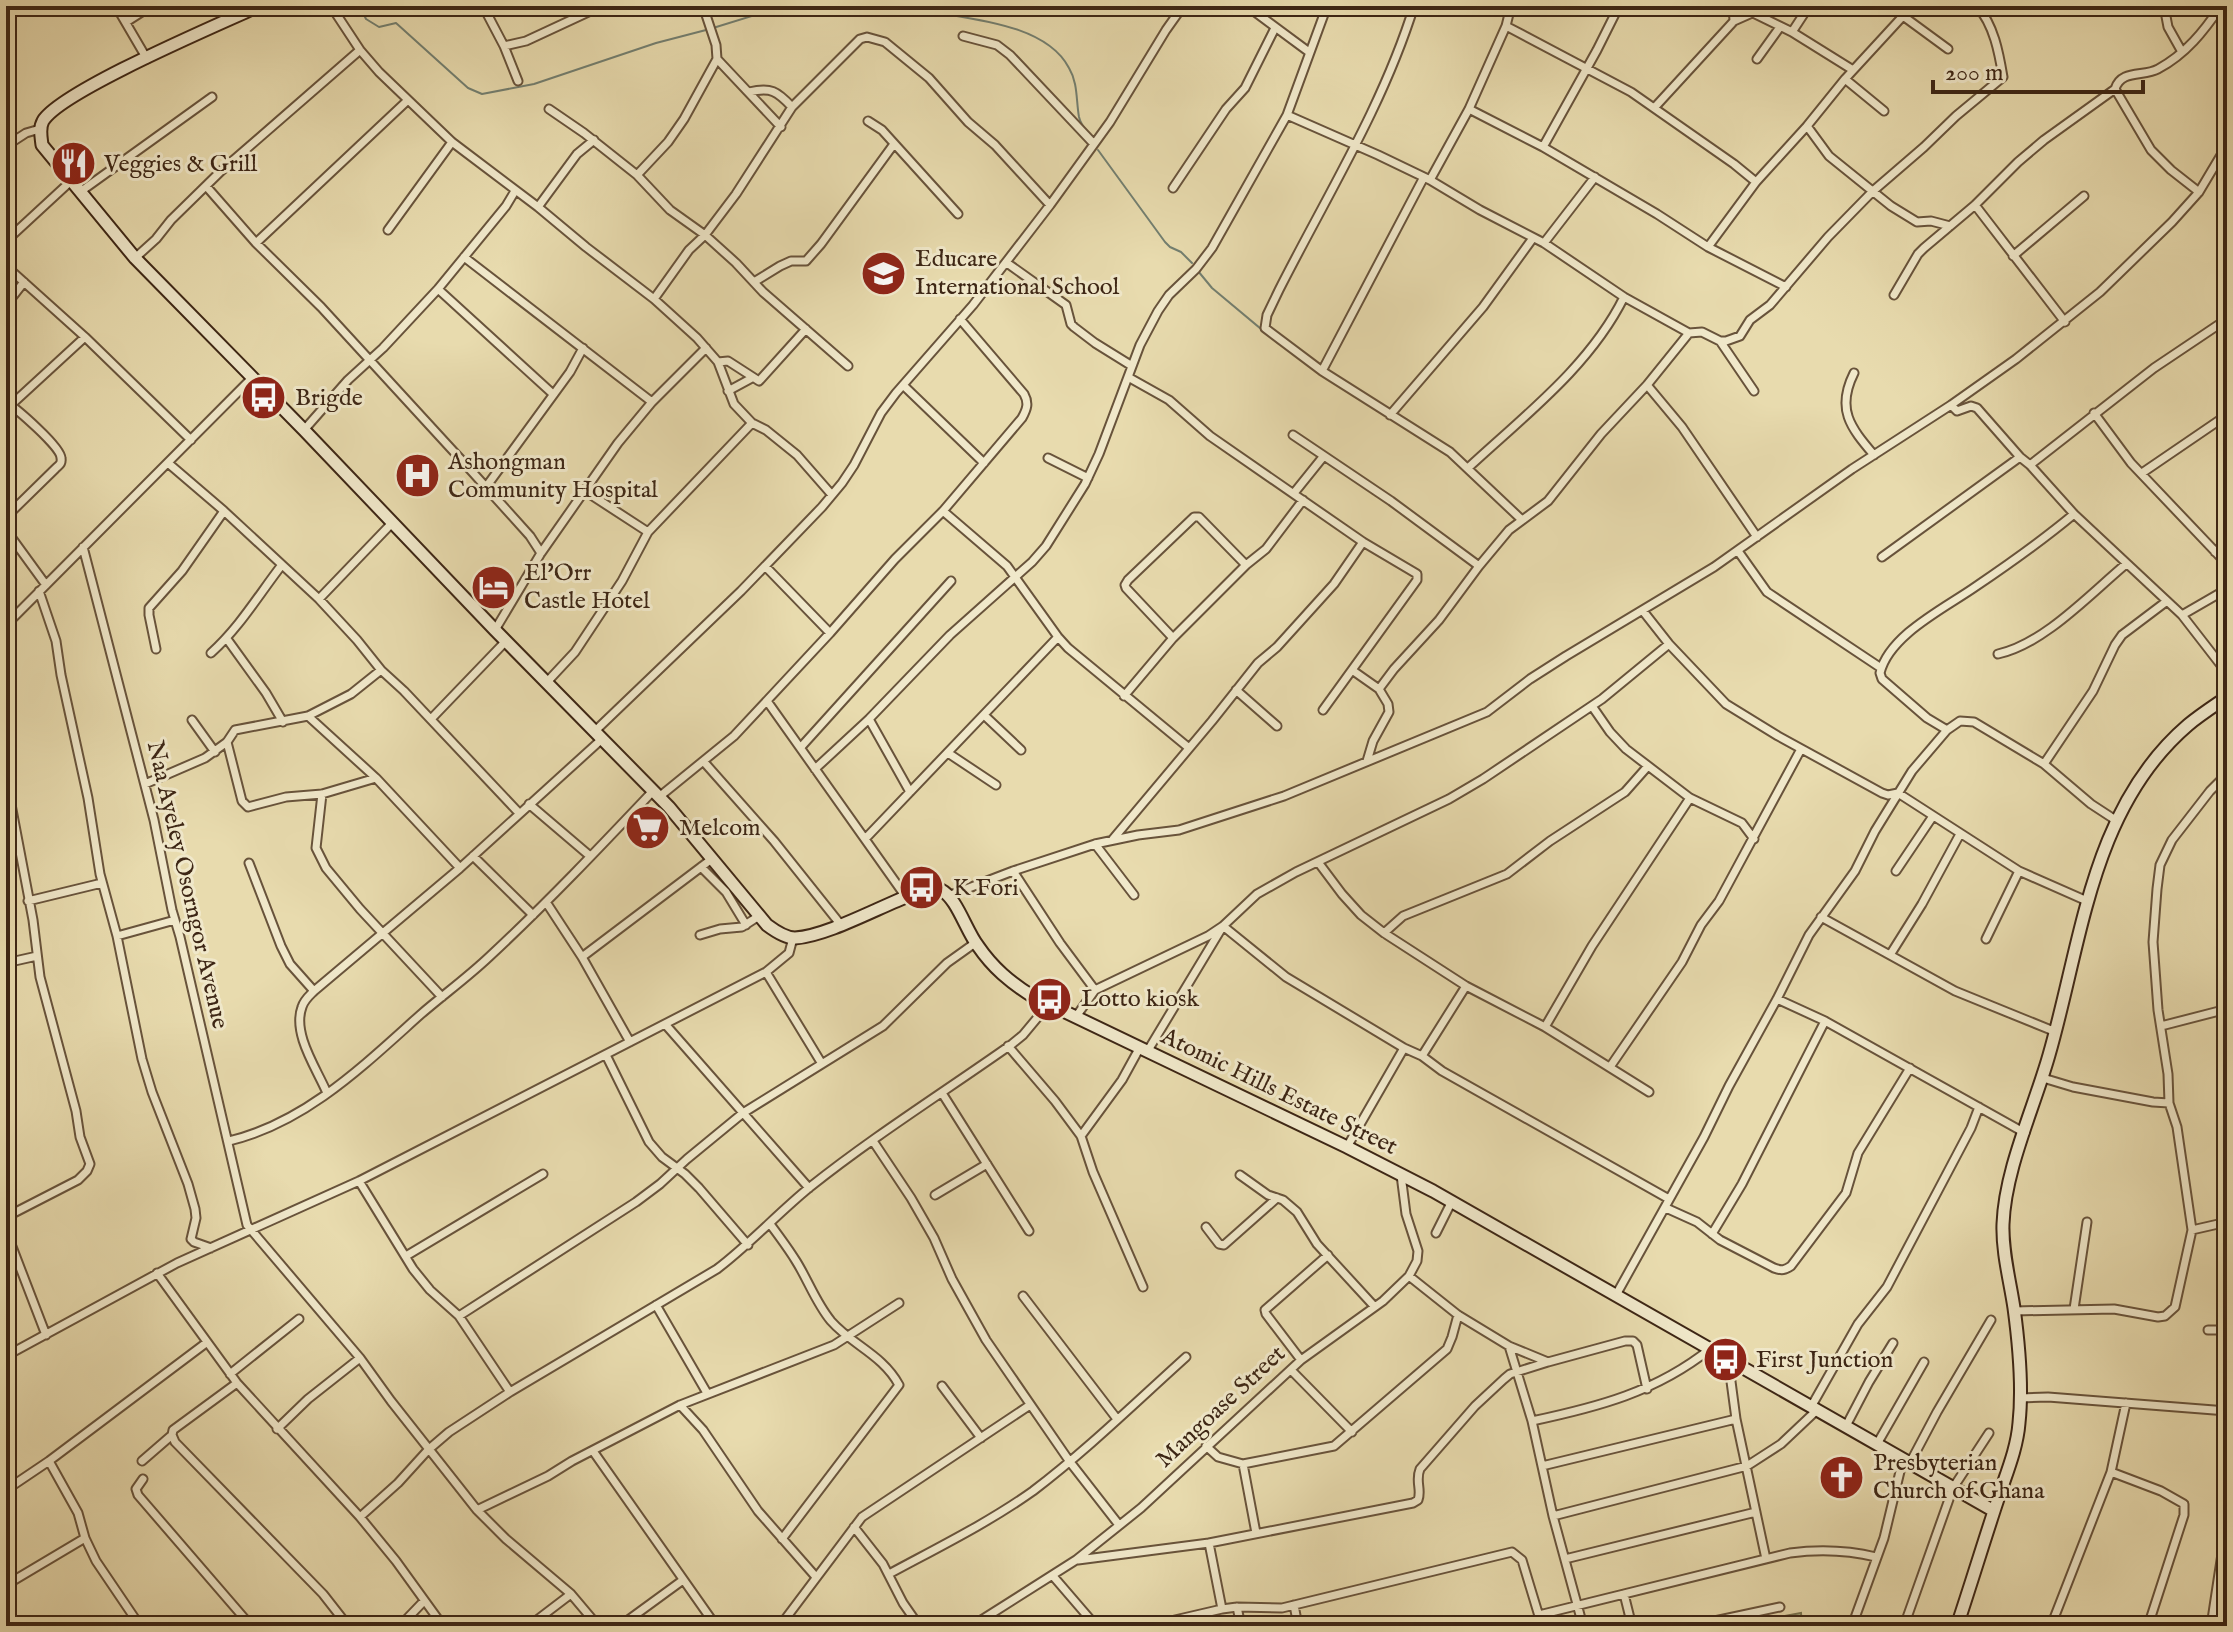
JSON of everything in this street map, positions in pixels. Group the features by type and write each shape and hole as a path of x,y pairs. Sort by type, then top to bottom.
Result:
{"street":[{"path":"9,12 23,6"},
{"path":"116,6 147,59"},
{"path":"126,22 151,6"},
{"path":"259,6 97,83 56,108 40,129 44,148 135,258 656,794 759,916 773,930 793,938 819,933 934,888 948,896 1095,844 1179,830 1284,796 1487,712 1530,679 1738,551 1951,405 2065,322 2134,261 2199,192 2227,145"},
{"path":"331,6 360,50 379,72 452,142 654,299 706,348 718,362 734,404 752,423 766,430 797,455 832,495"},
{"path":"483,6 518,81"},
{"path":"703,6 713,34 717,59 781,127"},
{"path":"327,1093 307,1050 300,1019 301,1009 314,991 460,868 529,804 832,495 854,465 881,413 1007,263 1110,122 1183,6"},
{"path":"1247,6 1309,52"},
{"path":"815,769 869,719 950,635 1046,546 1088,478 1132,366 1158,311 1212,248 1287,115 1327,6"},
{"path":"1414,6 1383,87 1310,229 1265,328 1322,371 1450,452 1522,520"},
{"path":"1322,371 1469,109 1506,26 1511,6"},
{"path":"1543,147 1619,6"},
{"path":"1734,21 1736,6 1792,32 1853,70"},
{"path":"1792,32 1809,6"},
{"path":"1708,247 1756,182 1909,6"},
{"path":"1720,341 1740,336 1750,320 1767,309 1828,237 1873,191 2003,77 1995,40 1984,13 1977,6"},
{"path":"2164,6 2168,27 2182,52"},
{"path":"1894,295 1918,254 1975,205 2018,162 2115,89 2115,85 2125,77 2157,70 2182,52 2201,36 2221,6"},
{"path":"504,46 526,41 597,8"},
{"path":"1655,107 1734,21 1752,13"},
{"path":"1903,16 1948,49"},
{"path":"1506,26 1587,67 1655,107 1756,182"},
{"path":"1757,59 1780,27"},
{"path":"1173,188 1226,109 1245,88 1275,28"},
{"path":"963,36 997,45 1010,55 1094,144"},
{"path":"654,299 689,250 705,235 736,194 792,107 860,39 879,39 895,48 929,78 1050,205"},
{"path":"135,258 238,155 360,50"},
{"path":"637,175 668,142 684,119 717,59"},
{"path":"1845,79 1884,111"},
{"path":"749,92 764,89 779,93 792,107"},
{"path":"2115,89 2151,150 2199,192"},
{"path":"80,192 212,97"},
{"path":"256,243 408,100"},
{"path":"549,109 637,175 670,210 705,235 848,366"},
{"path":"1469,109 1595,177 1708,247 1786,287"},
{"path":"1287,115 1427,179 1544,243 1624,297 1689,333 1702,332 1720,341 1754,391"},
{"path":"868,121 882,130 958,214"},
{"path":"1807,126 1829,156 1913,221 1931,221 1950,226"},
{"path":"6,146 26,133 40,129"},
{"path":"538,207 577,154 594,140"},
{"path":"388,230 452,142"},
{"path":"754,282 791,261 806,261 894,144"},
{"path":"1544,243 1595,177"},
{"path":"6,241 71,181"},
{"path":"206,186 486,487 530,536 541,553"},
{"path":"304,430 348,380 438,289 515,191"},
{"path":"2013,256 2084,196"},
{"path":"1975,205 2065,322"},
{"path":"1390,415 1483,307 1533,238"},
{"path":"464,257 652,402"},
{"path":"1007,263 1066,305 1071,324 1081,333 1132,366"},
{"path":"6,266 85,337 191,440"},
{"path":"6,305 24,282"},
{"path":"438,289 553,394"},
{"path":"1468,468 1549,394 1606,329 1624,297"},
{"path":"229,1141 266,1129 327,1093 375,1057 488,958 656,794 704,762 734,736 895,559 943,511 1022,418 1027,408 1027,400 960,319"},
{"path":"2030,465 2154,368 2227,319"},
{"path":"718,362 728,361 759,381 806,329"},
{"path":"1379,689 1439,620 1509,530 1548,501 1601,434 1647,385 1689,333"},
{"path":"6,517 61,461 61,455 51,443 8,404 85,337"},
{"path":"486,487 570,372 583,348"},
{"path":"495,630 541,553 618,443 652,402 706,348"},
{"path":"1854,373 1845,396 1847,416 1874,455"},
{"path":"6,625 253,377"},
{"path":"1128,377 1169,400 1210,436 1363,542 1417,574 1417,580 1323,710"},
{"path":"728,391 752,378"},
{"path":"903,385 984,463"},
{"path":"1647,385 1682,427 1757,537"},
{"path":"1951,405 1957,411 1971,406 1977,408 2074,514 2182,615 2227,673"},
{"path":"2094,413 2120,452 2227,564"},
{"path":"2142,473 2227,415"},
{"path":"547,682 575,652 622,581 648,532 752,423"},
{"path":"1293,435 1391,501 1479,566"},
{"path":"1294,493 1323,457"},
{"path":"1882,557 2020,457"},
{"path":"1048,458 1088,478"},
{"path":"168,463 319,599 381,670 519,813"},
{"path":"585,491 648,532"},
{"path":"1124,696 1173,638 1266,549 1303,500"},
{"path":"156,649 149,608 182,571 224,511"},
{"path":"943,511 1007,566 1058,637 1189,748"},
{"path":"1947,730 1927,718 1890,686 1880,676 1881,668 1896,646 1916,627 2031,548 2074,514"},
{"path":"1173,638 1126,588 1128,580 1194,517 1199,517 1246,565"},
{"path":"319,599 393,522"},
{"path":"6,531 46,585"},
{"path":"1111,841 1258,663 1277,647 1334,584 1363,542"},
{"path":"2215,552 2227,542"},
{"name":"Naa Ayeley Osorngor Avenue","path":"83,547 154,820 162,868 229,1141 244,1219 251,1231"},
{"path":"1738,551 1767,592 1881,668"},
{"path":"1998,654 2020,648 2041,635 2126,564"},
{"path":"211,653 227,639 281,566"},
{"path":"765,566 830,633"},
{"path":"801,747 951,581"},
{"path":"2182,615 2227,589"},
{"path":"39,591 56,641 102,883 117,936 147,1077 195,1209 191,1239 211,1248"},
{"path":"2044,764 2093,691 2122,635 2167,601"},
{"path":"1643,611 1669,644 1726,704 1882,793 1898,793 2019,871 2087,901"},
{"path":"865,839 1058,637"},
{"path":"227,639 283,722"},
{"path":"431,719 506,641"},
{"path":"1075,1018 1095,990 1208,936 1257,894 1461,792 1529,750 1623,683 1669,644"},
{"path":"145,784 215,752 232,733 240,729 308,716 351,694 381,670"},
{"path":"1352,670 1379,689 1386,698 1389,712 1373,741 1367,761"},
{"path":"1236,690 1277,726"},
{"path":"1957,1626 2017,1438 2020,1398 2014,1311 2003,1224 2013,1169 2056,1032 2087,901 2098,864 2117,821 2145,773 2187,725 2227,697"},
{"path":"767,701 906,897"},
{"path":"1592,706 1626,749 1690,798 1742,823 1754,839"},
{"path":"984,715 1021,750"},
{"path":"308,716 376,778 460,868"},
{"path":"869,719 910,792"},
{"path":"192,720 215,752"},
{"path":"1616,1295 1704,1137 1799,952 1855,871 1898,793 1925,754 1947,730 1960,721 1974,722 2044,764 2091,804 2117,821"},
{"path":"227,742 246,807 286,797 322,794 376,778"},
{"path":"1610,1067 1682,962 1701,925 1719,901 1801,749"},
{"path":"948,753 996,785"},
{"path":"704,762 774,841 841,925"},
{"path":"1384,933 1403,916 1507,874 1550,841 1625,792 1648,766"},
{"path":"2014,1311 2114,1309 2158,1317 2175,1307 2192,1230 2177,1127 2169,1103 2168,1074 2158,1010 2153,942 2160,865 2172,840 2227,774"},
{"path":"6,778 36,935 40,977 76,1111 80,1137 90,1164 78,1180 6,1217"},
{"path":"322,794 315,838 316,848 326,868 442,997"},
{"path":"1545,1027 1600,934 1690,798"},
{"path":"529,804 590,856"},
{"path":"1896,871 1933,816"},
{"path":"1742,823 1763,821"},
{"path":"1890,955 1960,834"},
{"path":"1095,844 1134,895"},
{"path":"473,856 533,915"},
{"path":"582,957 713,858"},
{"path":"1318,862 1361,915 1384,933 1466,986 1545,1027 1649,1092"},
{"path":"249,863 290,964 314,991"},
{"path":"701,867 726,892 746,925"},
{"path":"1013,871 1095,990"},
{"path":"1986,939 2019,871"},
{"path":"2226,880 2227,924"},
{"path":"28,901 102,883"},
{"name":"Atomic Hills Estate Street","path":"948,896 993,967 1048,1005 1347,1147 1452,1201 1994,1511"},
{"path":"546,902 582,957 630,1042"},
{"path":"700,935 746,925 759,916"},
{"path":"1821,917 1980,1002 2056,1032"},
{"path":"117,936 175,920"},
{"path":"1223,926 1286,977 1422,1056 1442,1071 1669,1199"},
{"path":"1081,1136 1143,1051 1223,926"},
{"path":"6,1356 157,1273 359,1181 766,972 789,953 793,938"},
{"path":"459,1316 636,1202 743,1113 883,1026 947,963 975,943"},
{"path":"6,963 37,956"},
{"path":"766,972 822,1064"},
{"path":"1422,1056 1466,986"},
{"path":"1777,999 1825,1021 2025,1133"},
{"path":"2161,1026 2227,1009 2227,1001"},
{"path":"360,1517 449,1432 510,1392 717,1269 748,1245 809,1188 1023,1035 1048,1005"},
{"path":"1712,1234 1742,1184 1825,1021"},
{"path":"665,1024 809,1188"},
{"path":"1008,1046 1081,1136 1093,1172 1143,1287"},
{"path":"1347,1147 1404,1048"},
{"path":"606,1055 649,1142 699,1188 748,1245"},
{"path":"1666,1208 1697,1222 1720,1240 1774,1268 1781,1270 1791,1266 1846,1193 1858,1153 1910,1068"},
{"path":"2043,1078 2073,1087 2169,1103"},
{"path":"942,1093 1029,1231"},
{"path":"1553,1516 1747,1466 1781,1444 1814,1408 1858,1324 1887,1287 1971,1128 1979,1107"},
{"path":"873,1141 934,1238 952,1279 986,1340 1070,1462 1119,1525"},
{"path":"935,1195 987,1164"},
{"path":"406,1256 543,1174"},
{"path":"1240,1175 1264,1192 1283,1200 1297,1212 1317,1244 1374,1306"},
{"path":"1401,1175 1406,1214 1418,1251 1417,1261 1409,1276 1458,1315 1509,1346 1548,1362"},
{"path":"359,1181 430,1290 459,1316 510,1392"},
{"path":"1206,1227 1219,1244 1224,1245 1277,1198"},
{"path":"1436,1233 1452,1201"},
{"path":"2074,1309 2087,1222"},
{"path":"2192,1230 2227,1222"},
{"path":"770,1224 830,1319 847,1337 881,1361 899,1385 782,1539"},
{"path":"6,1231 46,1335"},
{"path":"251,1231 360,1358 477,1510 571,1594 598,1626"},
{"path":"1301,1360 1265,1310 1328,1255"},
{"path":"157,1273 237,1383 360,1517 443,1626"},
{"name":"Mangoase Street","path":"972,1626 1076,1560 1141,1508 1301,1360 1394,1291 1409,1276"},
{"path":"1023,1296 1117,1419"},
{"path":"477,1510 548,1476 680,1405 834,1345 899,1303"},
{"path":"656,1305 707,1393"},
{"path":"1206,1446 1218,1457 1243,1464 1334,1446 1447,1349 1458,1315"},
{"path":"230,1374 299,1319"},
{"path":"1852,1626 1884,1538 1907,1461 1991,1320"},
{"path":"2208,1330 2227,1330"},
{"path":"1076,1560 1209,1543 1418,1500 1420,1469 1475,1406 1517,1371 1633,1341 1637,1345 1647,1389"},
{"path":"6,1490 206,1343"},
{"path":"1846,1426 1893,1343"},
{"path":"1509,1346 1532,1421 1553,1516 1583,1626"},
{"path":"1532,1421 1586,1410 1647,1389 1710,1349"},
{"path":"889,1574 1030,1493 1070,1462 1186,1357"},
{"path":"277,1429 308,1399 360,1358"},
{"path":"1728,1359 1736,1419 1766,1559"},
{"path":"1877,1444 1924,1362"},
{"path":"1291,1370 1352,1432"},
{"path":"142,1461 172,1435 173,1430 237,1383"},
{"path":"942,1386 981,1438"},
{"path":"2020,1398 2048,1397 2227,1411"},
{"path":"2051,1626 2111,1472 2126,1403"},
{"path":"680,1405 703,1430 758,1511 816,1577"},
{"path":"780,1626 862,1517 1030,1405"},
{"path":"1542,1466 1736,1419"},
{"path":"1904,1626 1953,1488 1989,1433"},
{"path":"172,1435 175,1442 323,1594 348,1626"},
{"path":"593,1451 716,1626"},
{"path":"49,1461 78,1513 96,1561 140,1626"},
{"path":"1243,1464 1256,1533"},
{"path":"2111,1472 2161,1491 2184,1504 2184,1515 2148,1626"},
{"path":"143,1479 136,1489 138,1495 251,1626"},
{"path":"1565,1559 1756,1512"},
{"path":"2211,1626 2227,1521"},
{"path":"854,1527 889,1574 919,1626"},
{"path":"6,1585 85,1538"},
{"path":"1209,1543 1222,1609"},
{"path":"1530,1626 1578,1605 1766,1559 1813,1550 1854,1552 1876,1557"},
{"path":"1149,1626 1222,1609 1294,1605 1512,1552 1522,1560 1540,1621"},
{"path":"1053,1576 1096,1626"},
{"path":"620,1626 683,1580"},
{"path":"529,1626 571,1594"},
{"path":"1624,1594 1632,1626"},
{"path":"400,1626 424,1601"},
{"path":"1294,1605 1298,1626"},
{"path":"1237,1607 1241,1626"},
{"path":"1691,1626 1780,1607"},
{"path":"1186,1617 1188,1626"}],"green space":[{"path":"1801,1613 1802,1626 1729,1626"}],"waterway":[{"path":"360,6 366,19 379,27 396,23 468,88 482,94 534,84 656,43 706,30"},
{"path":"713,28 784,6"},
{"path":"903,6 995,23 1039,39 1056,52 1069,68 1080,119 1088,133"},
{"path":"1098,150 1165,242 1192,263"},
{"path":"1198,271 1212,288 1279,344"}],"place":[{"name":"Veggies & Grill","path":"73,164"},
{"name":"Educare International School","path":"884,273"},
{"name":"Brigde","path":"264,398"},
{"name":"Ashongman Community Hospital","path":"417,476"},
{"name":"El'Orr Castle Hotel","path":"493,587"},
{"name":"Melcom","path":"648,828"},
{"name":"K Fori","path":"922,888"},
{"name":"Lotto kiosk","path":"1050,999"},
{"name":"First Junction","path":"1725,1360"},
{"name":"Presbyterian Church of Ghana","path":"1842,1477"}]}
